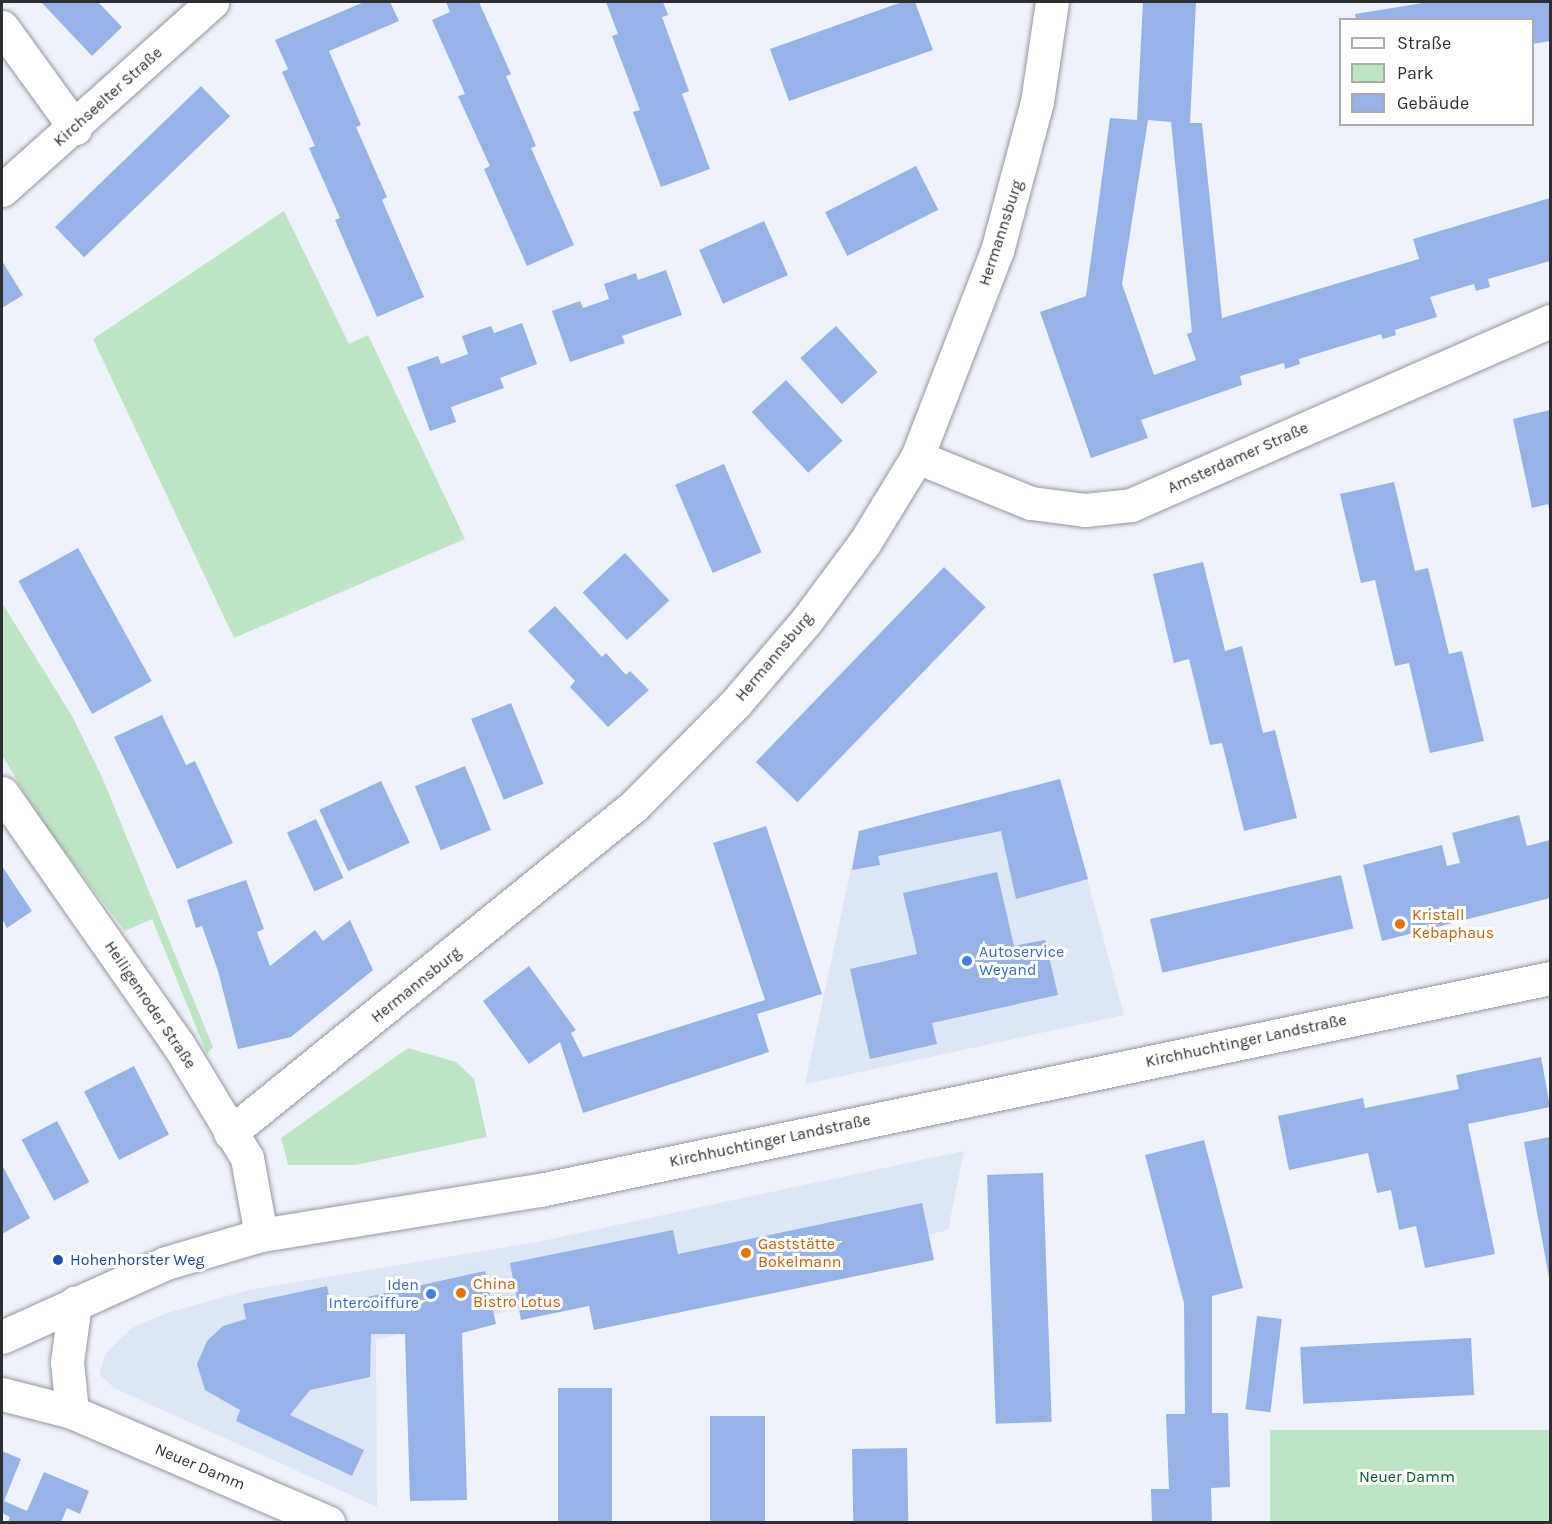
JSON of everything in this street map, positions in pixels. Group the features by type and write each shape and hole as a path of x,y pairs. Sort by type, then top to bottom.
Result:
{"street":[{"name":"Kirchseelter Straße","path":"2,190 75,128 212,2"},
{"name":"Hermannsburg","path":"230,1133 528,896 660,781 807,620 865,542 917,457 993,262 1019,181 1037,102 1052,2"},
{"path":"2,27 75,128"},
{"name":"Amsterdamer Straße","path":"917,457 1031,503 1084,510 1131,505 1551,321"},
{"name":"Heiligenroder Straße","path":"2,793 178,1044 247,1158 261,1235"},
{"name":"Kirchhuchtinger Landstraße","path":"2,1336 166,1263 261,1235 540,1190 1551,978"},
{"path":"72,1412 67,1362 75,1303"},
{"name":"Neuer Damm","path":"2,1394 72,1412 328,1522"}],"shaded area":[{"path":"1060,779 1124,1015 805,1084 859,831"},
{"path":"964,1151 948,1230 698,1288 682,1275 376,1339 377,1507 114,1388 99,1374 106,1353 132,1328 167,1313 249,1290 537,1242"}],"green space":[{"path":"284,211 349,344 368,335 465,539 234,638 93,339"},
{"path":"2,603 72,716 102,777 213,1047 207,1054 152,919 125,931 40,819 2,755"},
{"path":"408,1048 456,1062 474,1079 487,1137 356,1165 288,1165 281,1138"},
{"name":"Neuer Damm","path":"1270,1430 1550,1430 1550,1522 1270,1522"}],"building":[{"path":"41,2 98,2 122,27 92,56"},
{"path":"364,2 390,2 399,21 329,51 361,125 356,127 387,197 382,200 424,297 377,317 335,220 340,218 309,148 315,146 282,72 288,69 275,40"},
{"path":"446,2 479,2 511,74 506,76 536,146 531,148 574,245 527,266 484,169 490,166 458,96 465,94 432,20 450,12"},
{"path":"606,2 663,2 668,15 662,17 689,91 682,94 710,169 661,187 633,112 640,110 612,36 618,34"},
{"path":"902,2 915,2 933,50 789,101 770,49"},
{"path":"1143,2 1196,2 1190,123 1202,123 1222,318 1419,259 1413,239 1550,198 1550,261 1488,279 1490,287 1476,291 1474,284 1430,297 1437,317 1395,330 1396,335 1383,339 1381,334 1299,359 1300,364 1285,369 1284,363 1240,376 1242,385 1141,420 1148,438 1091,458 1040,312 1086,296 1110,118 1137,120","holes":["1148,120 1171,122 1192,332 1187,334 1196,360 1154,375 1122,284"]},
{"path":"1429,2 1550,2 1550,41 1534,44 1534,18 1356,18 1355,14"},
{"path":"201,86 230,116 84,257 55,227"},
{"path":"916,166 938,210 847,256 825,212"},
{"path":"764,221 788,275 723,304 699,250"},
{"path":"2,261 23,295 2,308"},
{"path":"666,270 682,315 622,336 625,343 570,362 552,311 580,301 583,308 609,299 604,284 636,273 638,280"},
{"path":"522,323 537,364 500,378 504,388 451,407 456,422 430,431 407,367 438,356 441,364 468,354 462,336 491,326 494,333"},
{"path":"836,326 877,372 842,404 800,358"},
{"path":"786,380 843,441 808,473 752,412"},
{"path":"1550,410 1550,513 1548,504 1532,508 1513,419"},
{"path":"724,464 762,552 713,573 675,485"},
{"path":"1394,482 1415,571 1428,568 1449,654 1462,651 1484,741 1430,753 1409,663 1395,666 1375,580 1361,583 1340,494"},
{"path":"78,548 152,681 92,714 19,581"},
{"path":"625,553 669,601 627,640 583,593"},
{"path":"1203,562 1225,651 1242,646 1263,733 1275,730 1297,818 1244,831 1222,743 1210,745 1189,659 1174,663 1153,574"},
{"path":"944,567 986,607 797,802 756,762"},
{"path":"555,606 602,657 606,653 626,675 630,671 649,690 608,727 570,687 575,681 528,631"},
{"path":"511,703 544,784 504,800 471,719"},
{"path":"162,715 186,765 195,761 233,843 177,869 114,737"},
{"path":"465,766 491,830 441,850 415,786"},
{"path":"1060,779 1088,879 1016,899 1001,831 878,856 880,865 852,870 859,831"},
{"path":"381,781 410,843 348,871 319,810"},
{"path":"1519,815 1527,846 1550,840 1550,898 1382,941 1363,865 1442,845 1447,866 1460,863 1452,833"},
{"path":"316,819 343,878 314,891 287,833"},
{"path":"766,826 822,994 757,1014 769,1052 583,1113 560,1042 529,1064 483,1001 529,966 576,1030 571,1033 583,1057 765,1000 713,843"},
{"path":"2,866 32,911 7,928 2,919"},
{"name":"Autoservice Weyand","path":"997,872 1014,946 1045,940 1058,995 932,1023 937,1044 870,1059 850,969 917,954 903,893"},
{"path":"1341,875 1353,929 1162,973 1150,919"},
{"path":"246,880 264,929 257,932 270,966 315,930 323,941 350,920 373,970 291,1037 238,1049 218,971 202,926 196,928 187,900"},
{"path":"1541,1057 1550,1107 1468,1124 1495,1254 1425,1268 1416,1226 1399,1230 1391,1190 1377,1193 1368,1153 1289,1170 1278,1116 1363,1098 1365,1108 1459,1089 1456,1075"},
{"path":"134,1066 169,1135 119,1160 84,1091"},
{"path":"57,1121 89,1182 54,1201 22,1140"},
{"path":"1550,1137 1550,1277 1549,1277 1524,1142"},
{"path":"1204,1140 1243,1288 1212,1296 1212,1413 1228,1413 1230,1487 1211,1488 1212,1522 1152,1522 1151,1489 1169,1489 1166,1414 1185,1414 1184,1303 1145,1155"},
{"path":"2,1165 30,1218 2,1234"},
{"path":"1043,1173 1052,1422 996,1424 987,1175"},
{"path":"922,1203 934,1260 594,1330 589,1306 521,1320 510,1263 673,1230 678,1254"},
{"path":"485,1271 496,1324 462,1333 467,1500 410,1501 405,1334 371,1334 370,1377 310,1390 290,1415 364,1450 352,1476 236,1421 240,1410 205,1390 197,1364 207,1341 223,1326 246,1319 243,1304 327,1286 331,1305"},
{"path":"1257,1316 1282,1319 1270,1412 1246,1409"},
{"path":"1471,1338 1474,1395 1303,1404 1300,1347"},
{"path":"558,1388 612,1388 612,1522 558,1522"},
{"path":"710,1416 765,1416 765,1522 710,1522"},
{"path":"907,1448 908,1522 853,1522 852,1449"},
{"path":"2,1451 21,1459 4,1501 27,1511 44,1472 89,1491 80,1514 67,1508 61,1522 8,1522 10,1517 2,1513"}],"place":[{"name":"Kristall Kebaphaus","path":"1400,924"},
{"name":"Autoservice Weyand","path":"967,961"},
{"name":"Gaststätte Bokelmann","path":"746,1253"},
{"name":"Hohenhorster Weg","path":"58,1260"},
{"name":"China Bistro Lotus","path":"461,1293"},
{"name":"Iden Intercoiffure","path":"431,1294"}]}
